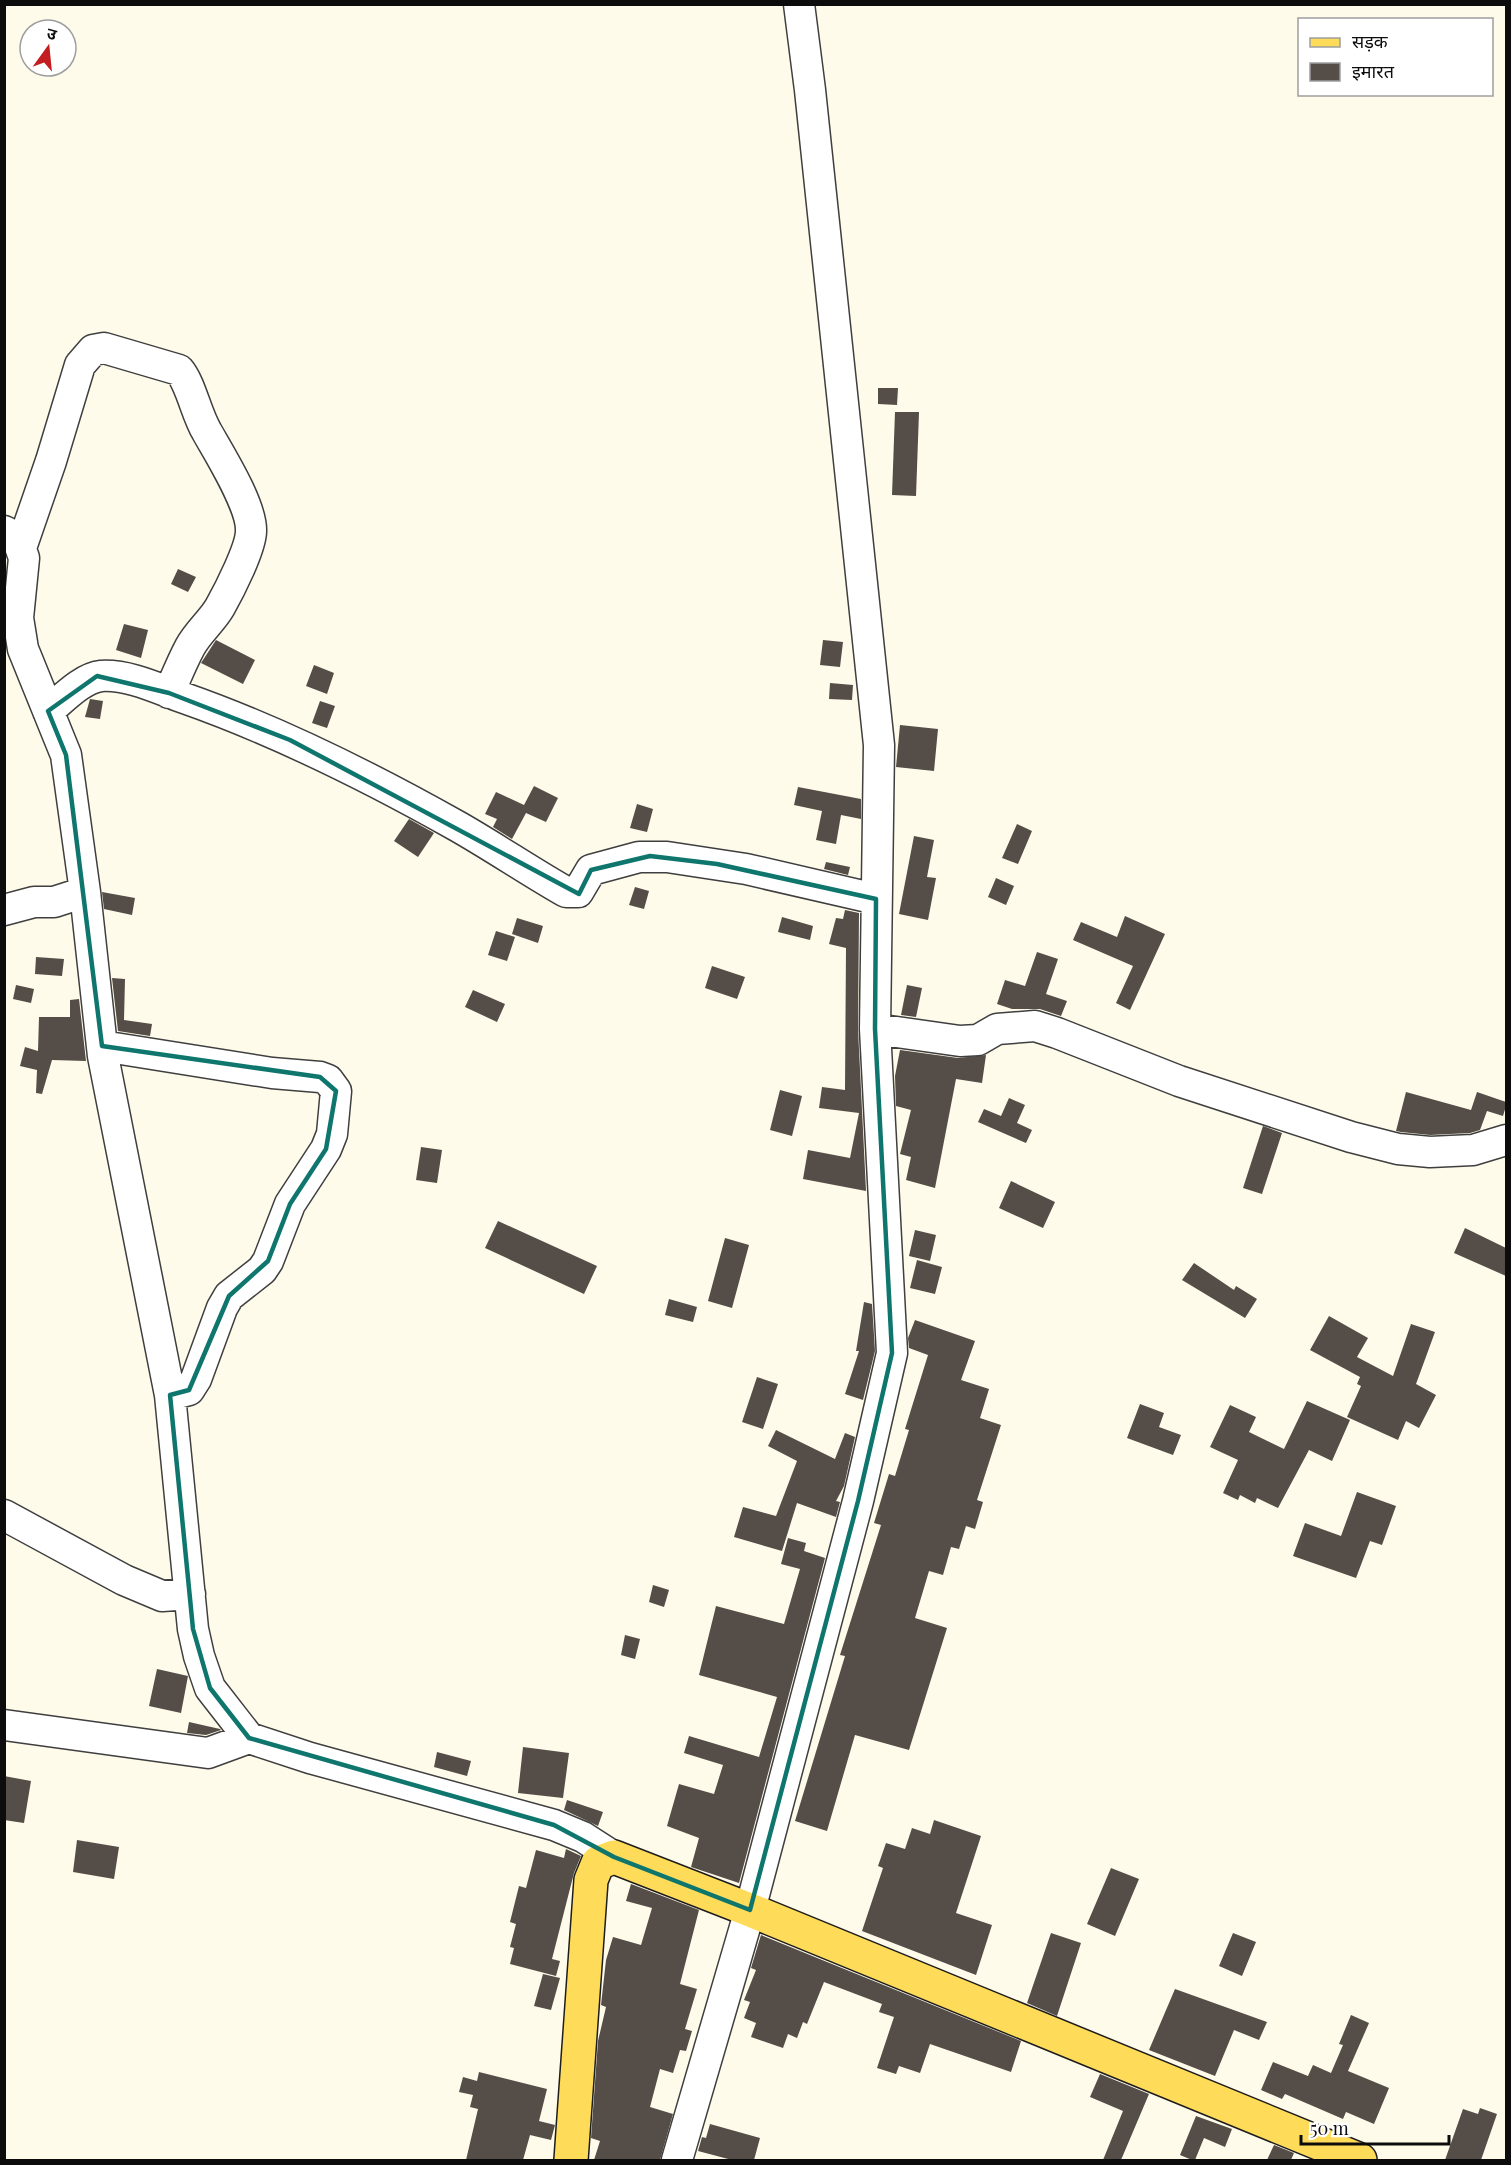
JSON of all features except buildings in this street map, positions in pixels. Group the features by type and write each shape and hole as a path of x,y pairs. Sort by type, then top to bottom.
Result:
{"main road":[{"path":"571,2160 591,1880 598,1863 614,1857 750,1910 1360,2160"}],"street":[{"path":"677,2160 750,1910 858,1501 892,1353 875,1029 879,745 799,4"},
{"path":"169,693 191,645 219,607 249,545 252,530 248,514 225,463 201,422 184,376 179,370 104,348 93,350 80,365 51,461 13,538 24,558 19,632 22,649 66,755 85,892 102,1046 130,1202 170,1395 190,1594 199,1656 210,1688 249,1738 310,1758 554,1825 583,1837 614,1857"},
{"path":"48,711 97,676 111,676 138,682 290,740 455,825 566,892 578,892 587,875 597,868 650,856 717,864 876,899"},
{"path":"4,910 33,902 54,902 85,892"},
{"path":"875,1029 960,1041 978,1040 997,1029 1017,1025 1035,1026 1179,1081 1389,1147 1430,1152 1473,1150 1506,1140"},
{"path":"102,1046 272,1073 320,1077 328,1080 336,1092 332,1134 326,1149 290,1204 268,1261 262,1270 229,1296 222,1308 196,1379 189,1390 170,1395"},
{"path":"4,1515 124,1580 162,1596 190,1594"},
{"path":"4,1725 208,1754 249,1738"}],"highlighted area":[{"path":"97,676 169,693 290,740 579,894 591,870 650,856 717,864 876,899 875,1029 892,1353 858,1501 750,1910 614,1857 554,1825 249,1738 210,1688 193,1629 170,1395 189,1390 229,1296 268,1261 290,1204 326,1149 336,1091 320,1077 102,1046 66,755 48,711"}]}
